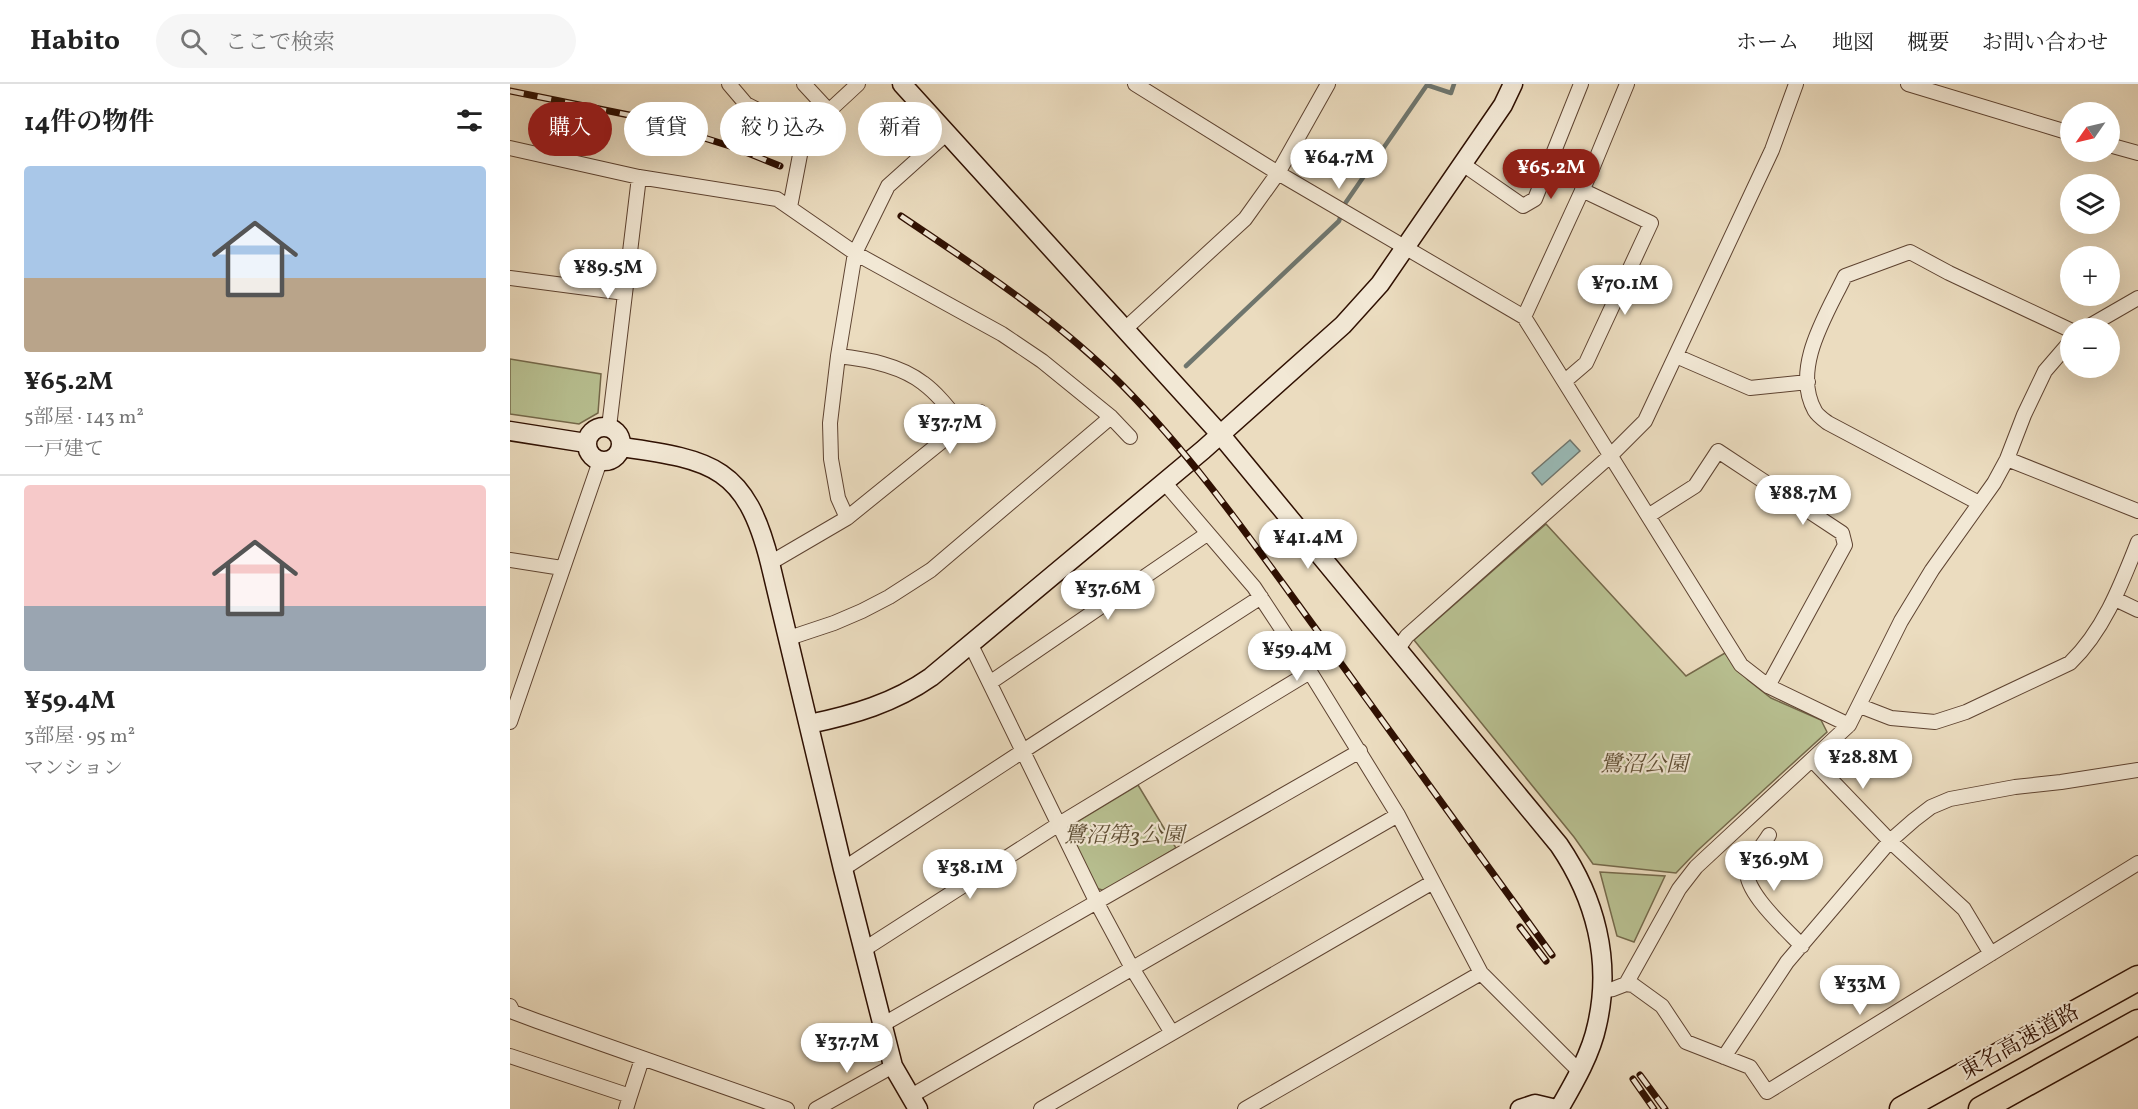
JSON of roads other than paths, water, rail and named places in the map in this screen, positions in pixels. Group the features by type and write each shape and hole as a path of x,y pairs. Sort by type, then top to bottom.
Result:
{"highway":[{"name":"東名高速道路","path":"1902,1109 2138,978"},
{"name":"東名高速道路","path":"1981,1109 2138,1022"}],"street":[{"path":"729,84 744,102"},
{"path":"804,84 821,102"},
{"path":"839,102 858,84"},
{"path":"902,84 1220,434 1559,845 1572,864 1583,885 1598,933 1601,956 1601,991 1597,1025 1590,1048 1557,1109 1535,1104 1520,1109"},
{"path":"1135,84 1278,173 1524,316 1741,665 1768,686 1849,726"},
{"path":"1156,97 1164,84"},
{"path":"1125,329 1245,219 1278,173 1328,84"},
{"path":"809,724 856,714 897,698 931,677 1164,482 1343,325 1380,284 1406,248 1464,165 1503,105 1513,84"},
{"path":"1464,165 1523,206 1535,200 1581,84"},
{"path":"1524,316 1582,190 1627,84"},
{"path":"1398,650 1407,636 1610,456 1645,421 1772,150 1796,84"},
{"path":"1908,84 2060,130"},
{"path":"848,518 838,498 831,459 831,423 838,356 855,253 888,186 947,133"},
{"path":"2120,147 2138,153"},
{"path":"510,148 639,177 777,200 855,253 1002,334 1038,364 1111,417 1130,437"},
{"path":"790,207 800,156"},
{"path":"609,427 639,177"},
{"path":"1564,381 1586,363 1651,223 1582,190"},
{"path":"1979,503 1828,423 1816,413 1810,398 1808,382 1811,352 1845,276 1910,252 2060,325"},
{"path":"510,278 625,293"},
{"path":"2103,318 2138,298"},
{"path":"1626,984 1679,889 1696,867 1731,832 1849,726 1901,621 1932,570 1994,483 2007,459 2045,370 2060,353"},
{"path":"838,356 865,359 897,369 923,382 962,424"},
{"path":"1676,356 1750,388 1808,382"},
{"path":"770,563 848,518 962,424 980,412"},
{"path":"789,638 862,611 931,570 1111,417"},
{"path":"609,427 616,433 622,447 612,459 600,461 590,454 586,443 594,430 609,427"},
{"path":"510,431 586,443"},
{"path":"622,447 685,458 716,470 730,480 751,505 770,563 789,638 882,1025 893,1065 914,1103 1132,968 1398,815"},
{"path":"1648,516 1695,486 1718,451 1842,532 1845,545 1768,686"},
{"path":"2007,459 2138,511"},
{"path":"510,722 600,461"},
{"path":"1164,482 1261,597 1310,672 1398,815 1481,973 1579,1071"},
{"path":"991,682 1207,534"},
{"path":"1860,706 1890,718 1935,723 1966,712 2070,663 2084,650 2115,598 2138,542"},
{"path":"510,560 562,568"},
{"path":"843,869 1261,597"},
{"path":"2115,598 2138,610"},
{"path":"971,645 1097,903 1132,968 1172,1033"},
{"path":"863,950 1059,824 1310,672"},
{"path":"882,1025 1360,751"},
{"path":"1812,760 1890,841 1964,909 1991,954"},
{"path":"1724,1057 1787,962 1890,841 1923,814 1950,799 2015,787 2138,770"},
{"path":"1769,835 1748,867 1746,877 1752,891 1802,946"},
{"path":"1601,991 1626,984 1633,985 1662,1006 1686,1042 1750,1067 1767,1092 2138,863"},
{"path":"1041,1109 1433,882"},
{"path":"1245,1109 1481,973"},
{"path":"511,1013 788,1109"},
{"path":"510,1056 628,1102 642,1059"},
{"path":"816,1109 893,1065"}],"water":[{"path":"1570,440 1580,451 1542,485 1532,473"}],"waterway":[{"path":"1186,366 1339,221 1344,205 1427,85 1451,93 1454,84"}],"railway":[{"path":"510,91 634,116 733,147 780,166"},
{"path":"901,216 1044,316 1098,362 1151,415 1203,477 1252,542 1552,955"},
{"path":"1520,927 1546,961"},
{"path":"1640,1075 1665,1109"},
{"path":"1633,1079 1654,1109"}],"park label":[{"name":"鷺沼公園","path":"1644,765"},
{"name":"鷺沼第3公園","path":"1124,836"}]}
